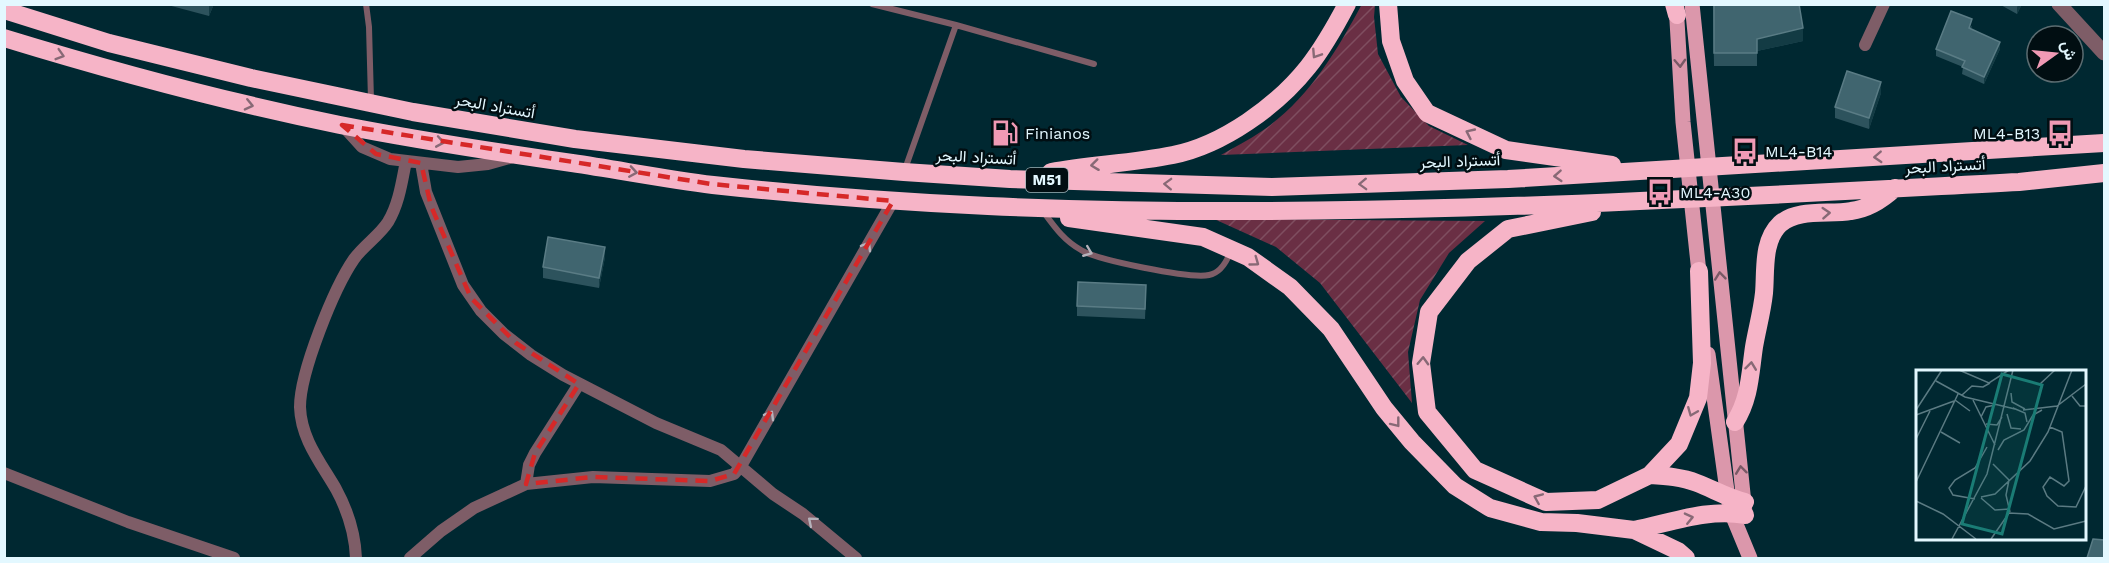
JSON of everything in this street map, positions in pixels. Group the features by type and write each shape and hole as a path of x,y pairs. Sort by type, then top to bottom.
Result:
{"highway":[{"path":"1010,179 1174,155 1199,148 1228,135 1275,101 1308,67 1347,4"},
{"path":"1388,4 1391,41 1405,81 1427,113 1506,150 1650,170"},
{"name":"أتستراد البحر","path":"4,10 109,43 251,78 371,103 575,139 744,159 1010,179 1272,187 1508,179 2104,143"},
{"name":"أتستراد البحر","path":"4,38 83,62 225,99 342,125 518,155 711,184 893,201 990,206 1248,212 1485,208 2019,182 2104,173"},
{"path":"1735,422 1748,394 1754,346 1764,296 1768,246 1774,231 1785,220 1799,215 1863,208 1874,204 1895,188"},
{"path":"1641,201 1508,229 1468,261 1429,312 1421,363 1427,412 1475,470 1546,502 1598,500 1650,475 1679,444 1698,398 1702,363 1699,271"},
{"path":"990,206 1203,237 1248,257 1290,287 1331,329 1384,408 1405,434 1455,486 1490,508 1541,522 1577,523 1634,530 1678,551 1686,558"},
{"path":"1650,475 1681,478 1698,483 1737,507"},
{"path":"1634,530 1737,507"}],"main road":[{"path":"1680,7 1704,117 1735,422 1737,507"},
{"path":"1680,7 1683,122 1711,381 1749,554"}],"street":[{"path":"1865,45 1884,4"},
{"path":"2059,4 2104,52"},
{"path":"342,125 363,147 390,159 443,166 472,166 518,155"},
{"path":"356,558 353,530 347,511 304,432 300,407 301,393 321,329 346,271 364,245 387,223 394,209 406,161"},
{"path":"421,163 426,192 456,270 471,298 492,323 547,365 579,384 656,423 709,444 731,457 773,494 804,514 856,558"},
{"path":"410,558 441,531 474,508 526,484 593,477 710,481 734,474 741,466 893,201"},
{"path":"526,484 529,465 535,453 579,384"},
{"path":"4,472 128,522 234,558"}],"lane":[{"path":"366,4 370,38 371,103"},
{"path":"872,4 1094,63"},
{"path":"904,172 956,25"},
{"path":"1045,214 1061,236 1083,252 1109,260 1194,277 1211,275 1225,265 1231,249"}],"highlighted area":[{"path":"342,125 711,184 893,201 734,474 710,481 593,477 526,484 535,453 579,384 516,343 471,298 431,206 421,163 376,154"}],"shaded area":[{"path":"1362,4 1375,5 1378,54 1401,97 1429,126 1468,145 1221,155 1262,131 1293,105 1320,74"},
{"path":"1214,219 1485,221 1449,253 1420,300 1408,352 1412,403 1320,283 1276,247"}],"building":[{"path":"1714,4 1799,4 1803,28 1757,39 1757,53 1714,53"},
{"path":"1951,11 1972,19 1969,28 2000,42 1984,77 1962,67 1965,61 1936,49"},
{"path":"1847,71 1881,82 1869,118 1835,107"},
{"path":"548,237 605,247 599,278 543,267"},
{"path":"1078,282 1146,285 1145,309 1077,306"},
{"path":"2093,539 2104,540 2104,558 2087,558"}],"place":[{"name":"Finianos","path":"1005,133"},
{"name":"ML4-B13","path":"2060,133"},
{"name":"ML4-B14","path":"1745,151"},
{"name":"ML4-A30","path":"1660,192"}]}
